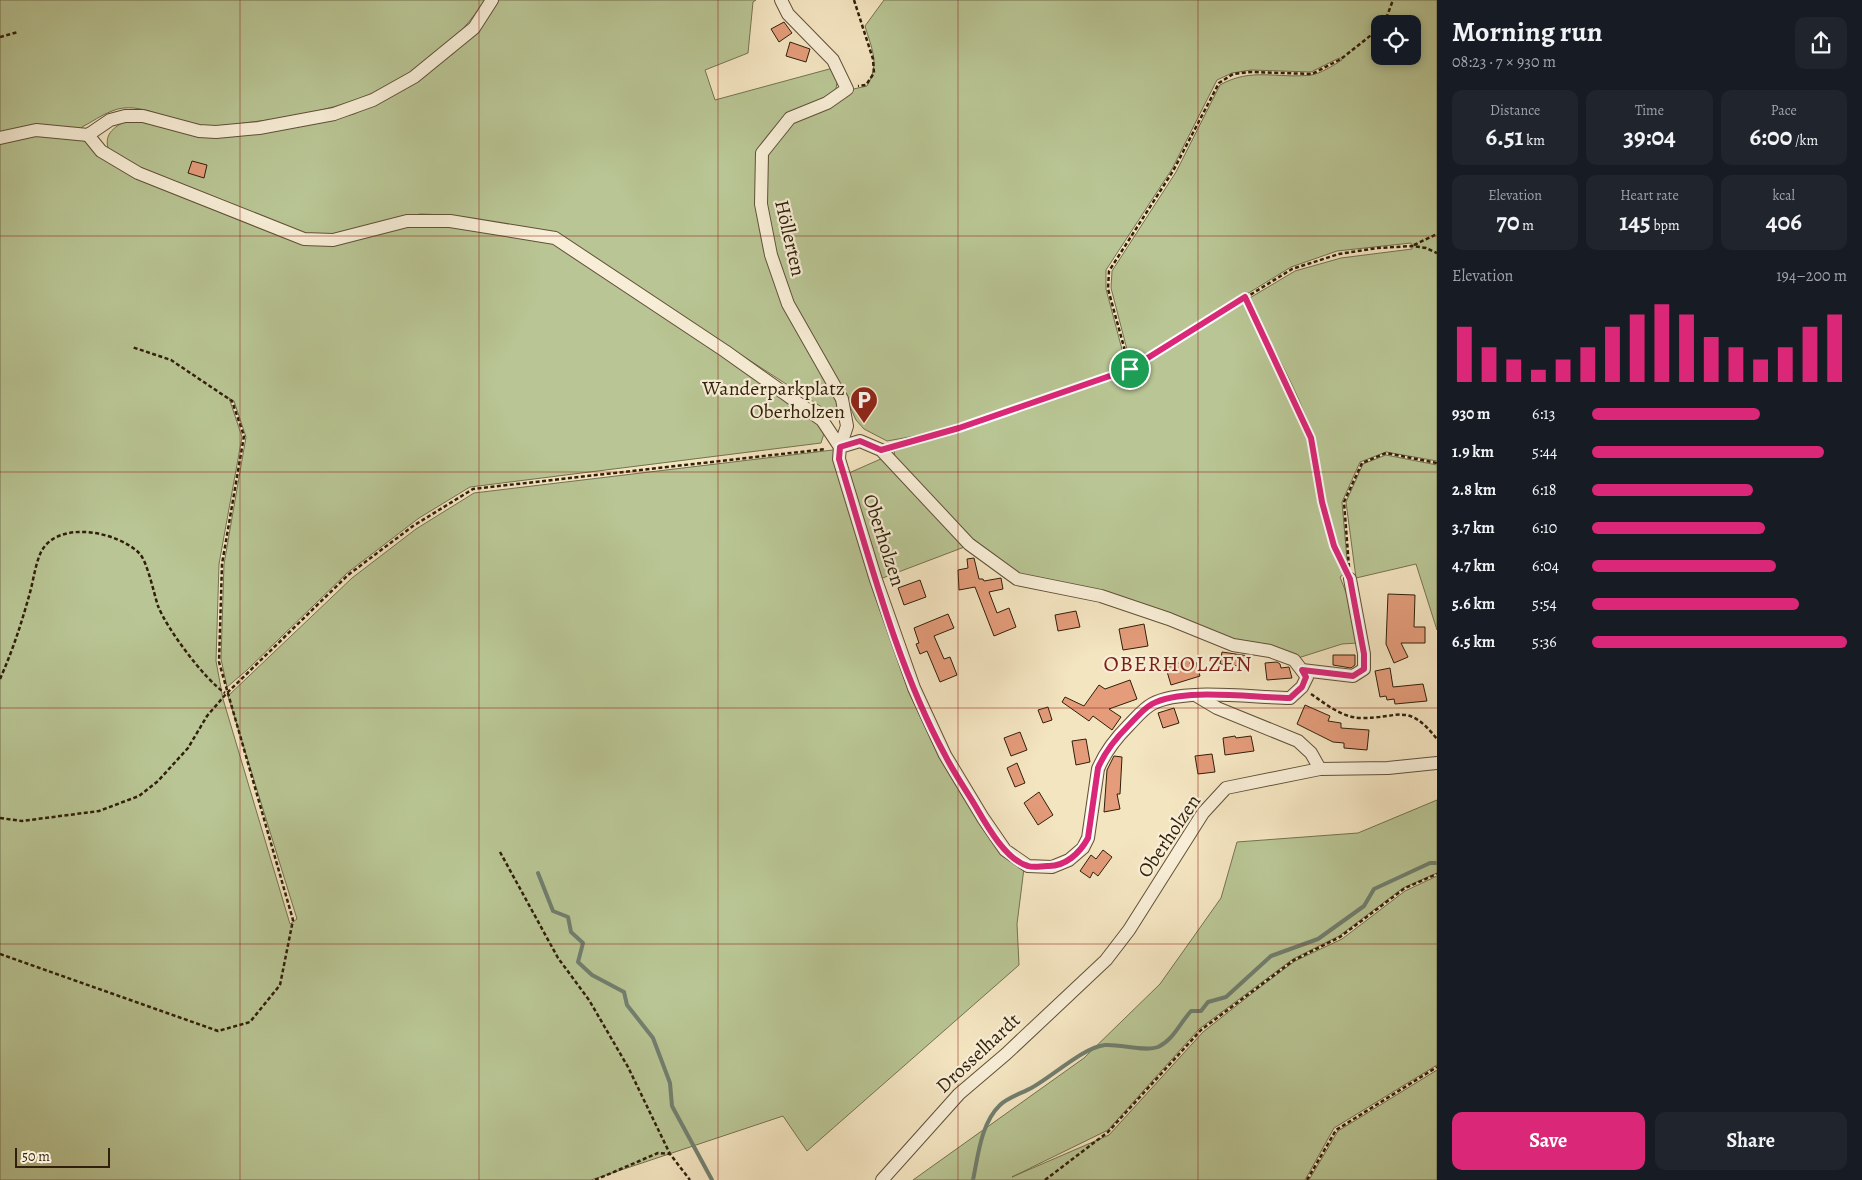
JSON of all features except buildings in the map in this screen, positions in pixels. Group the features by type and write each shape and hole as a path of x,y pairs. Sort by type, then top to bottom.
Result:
{"street":[{"path":"0,138 36,130 88,135 110,120 125,116 144,116 190,129 216,132 259,128 342,111 373,100 414,77 474,28 492,0"},
{"path":"781,0 788,14 833,60 847,89"},
{"name":"Höllerten","path":"840,447 847,426 842,399 788,304 772,255 761,204 762,153 790,118 827,102 847,89"},
{"path":"88,135 101,151 138,173 304,239 333,240 407,221 441,221 555,238 724,351 822,420 840,447"},
{"name":"Oberholzen","path":"1302,687 1290,698 1197,696 1171,698 1153,704 1125,729 1108,749 1098,768 1088,838 1083,848 1069,860 1052,867 1028,866 1005,850 983,818 945,755 914,688 876,580 839,459 840,447 860,441 881,450 969,544 1017,579 1101,596 1169,619 1233,645 1270,651 1294,660 1302,670 1353,676 1364,669 1364,654 1350,579"},
{"path":"1302,670 1306,677 1302,687"},
{"path":"1197,696 1217,708 1298,741 1311,753 1320,769"},
{"name":"Oberholzen","path":"1106,960 1134,922 1204,812 1226,788 1320,769 1388,768 1437,763"},
{"name":"Drosselhardt","path":"882,1180 959,1094 1006,1054 1106,960"}],"path":[{"path":"847,89 866,84 874,73 873,59 854,0"},
{"path":"1387,15 1393,0"},
{"path":"0,37 18,32"},
{"path":"1130,369 1108,289 1108,271 1173,171 1219,83 1233,74 1251,72 1312,74 1341,59 1371,35"},
{"path":"1413,246 1437,234"},
{"path":"881,450 959,428 1130,369 1292,269 1349,253 1413,246 1426,248 1437,253"},
{"path":"1245,297 1311,438 1322,502 1334,546 1350,579"},
{"path":"0,954 218,1031 250,1022 280,985 293,920 226,694 219,662 222,564 244,436 232,401 171,360 132,347"},
{"path":"0,818 22,821 99,811 139,796 158,782 188,748 207,716 226,694 348,575 413,526 472,489 840,447"},
{"path":"1350,579 1344,502 1362,463 1386,453 1437,463"},
{"path":"0,679 16,645 42,551 61,534 80,531 123,541 141,554 159,610 190,658 212,685 226,694"},
{"path":"1302,687 1333,709 1359,718 1398,714 1417,717 1437,739"},
{"path":"500,852 558,958 589,1000 628,1067 670,1154 690,1180"},
{"path":"1045,1180 1108,1132 1201,1030 1294,960 1340,938 1405,888 1437,874"},
{"path":"1307,1180 1336,1130 1437,1067"},
{"path":"595,1180 658,1153 670,1154"}],"green space":[{"path":"0,0 485,0 464,28 415,71 358,99 327,109 294,116 215,126 189,124 145,110 123,108 108,113 82,127 82,133 99,153 301,243 408,224 451,226 556,243 818,421 825,430 821,443 470,487 419,518 347,573 227,687 221,659 224,564 246,437 234,401 229,398 242,437 219,564 216,661 223,699 290,924 297,919 228,696 352,578 416,529 474,493 833,450 909,692 939,757 979,823 1024,868 1017,924 1019,965 807,1151 783,1116 591,1180 0,1180"},
{"path":"498,0 756,0 753,2 748,53 705,70 715,100 833,68 837,82 836,89 759,153 763,237 840,410 838,415 834,415 556,235 449,215 420,214 330,236 303,235 140,171 109,152 107,146 108,136 117,126 127,120 167,126 198,135 313,124 354,114 414,84 455,52 473,33"},
{"path":"884,0 1437,0 1437,461 1386,452 1360,462 1342,502 1348,571 1339,556 1328,522 1316,450 1306,417 1291,383 1248,299 1295,271 1341,258 1412,249 1411,243 1337,251 1291,267 1131,365 1111,288 1112,271 1176,172 1220,85 1243,76 1299,76 1315,74 1342,60 1339,58 1311,72 1251,70 1232,73 1217,80 1172,169 1106,270 1106,289 1128,372 1149,362 1245,301 1308,440 1319,504 1344,574 1340,577 1354,613 1357,643 1342,644 1298,658 1026,578 974,542 895,457 894,451 929,439 926,434 887,441 864,429 856,420 845,396 790,304 762,204 764,154 790,119 849,90 867,86 874,63 865,26"},
{"path":"1386,455 1437,465 1437,630 1416,564 1356,578 1346,502 1363,464"},
{"path":"883,458 967,546 880,579 849,473"},
{"path":"1437,800 1437,873 1403,888 1339,936 1293,959 1199,1029 1108,1130 1012,1177 1109,1135 1203,1032 1295,961 1342,939 1405,891 1437,876 1437,1065 1334,1128 1305,1180 913,1180 1084,1058 1160,984 1221,898 1237,842 1358,833"},
{"path":"1437,1070 1437,1180 1309,1180 1338,1131"}],"waterway":[{"path":"973,1180 984,1130 994,1112 1003,1102 1033,1087 1078,1056 1097,1047 1111,1045 1146,1049 1164,1044 1191,1011 1201,1011 1208,1002 1226,997 1271,956 1318,939 1364,906 1374,889 1430,863 1437,863"},
{"path":"538,873 553,911 568,917 571,932 583,943 578,962 592,975 624,992 627,1005 653,1038 670,1083 672,1106 712,1180"}],"place":[{"name":"Wanderparkplatz Oberholzen","path":"864,424"}],"district":[{"name":"OBERHOLZEN","path":"1178,664"}],"route":[{"path":"1245,297 1311,438 1322,502 1334,546 1350,579 1364,654 1364,669 1353,676 1302,670 1306,677 1302,687 1290,698 1217,695 1171,698 1153,704 1144,710 1125,729 1102,758 1098,768 1088,838 1083,848 1069,860 1052,867 1028,866 1005,850 983,818 945,755 914,688 876,580 839,459 840,447 860,441 881,450 959,428 1130,369 1245,297"}]}
